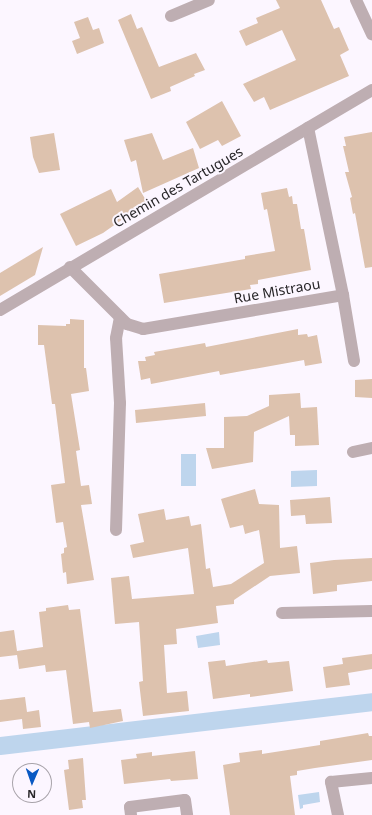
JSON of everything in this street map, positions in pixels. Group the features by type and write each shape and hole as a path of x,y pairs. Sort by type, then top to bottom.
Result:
{"street":[{"path":"171,16 209,0"},
{"path":"356,0 372,36"},
{"name":"Chemin des Tartugues","path":"0,310 70,267 372,90"},
{"name":"Rue Mistraou","path":"70,267 127,324 143,329 343,295 308,128"},
{"path":"343,295 354,361"},
{"path":"116,530 120,403 116,338 120,317"},
{"path":"353,452 372,448"},
{"path":"282,613 372,611"},
{"path":"338,815 331,782 372,778"},
{"path":"131,815 130,807 185,800 186,815"}],"water":[{"path":"181,454 196,454 196,486 181,486"},
{"path":"317,470 317,486 291,487 291,471"},
{"path":"219,632 220,645 198,648 196,636"},
{"path":"319,792 320,802 303,805 303,808 300,809 298,795"}],"building":[{"path":"276,0 321,0 334,29 339,27 349,50 340,55 349,76 270,110 264,97 254,102 243,84 296,60 282,30 246,46 239,31 258,23 256,18 280,8"},
{"path":"131,14 137,29 142,27 159,67 196,53 205,70 194,74 195,76 170,87 171,91 151,99 118,20"},
{"path":"88,17 93,30 99,28 104,43 77,54 72,41 80,38 74,22"},
{"path":"222,101 241,136 222,146 218,140 200,149 186,122"},
{"path":"372,132 372,267 365,268 355,213 353,214 350,198 352,197 345,172 349,172 343,146 346,146 344,137"},
{"path":"54,133 60,170 39,173 33,157 30,137"},
{"path":"152,133 163,160 193,148 199,168 143,193 136,160 131,162 124,140"},
{"path":"138,187 147,202 103,233 76,246 60,214 111,189 117,202"},
{"path":"287,188 289,197 292,196 293,204 297,204 301,229 304,229 311,270 258,280 258,284 250,285 251,289 164,303 159,274 245,259 245,256 275,251 267,209 264,210 261,193"},
{"path":"43,247 35,275 0,296 0,273"},
{"path":"70,319 84,320 84,368 86,368 89,391 71,394 80,450 76,451 81,486 89,485 92,504 81,505 94,580 67,584 66,572 63,573 61,554 64,553 64,548 67,547 63,522 56,523 51,485 65,483 55,404 52,404 44,345 38,345 38,325 66,326 66,324 70,324"},
{"path":"298,329 298,335 307,334 308,337 317,335 322,363 305,366 304,360 220,375 219,371 151,384 150,378 141,380 138,361 146,361 145,357 155,355 154,352 205,343 206,347"},
{"path":"372,379 372,398 355,397 355,380"},
{"path":"300,393 301,408 317,407 319,445 295,446 295,435 290,435 289,416 254,432 253,462 212,469 206,448 224,448 224,417 247,416 269,406 269,395"},
{"path":"205,403 206,416 136,423 135,410"},
{"path":"255,489 259,504 279,505 280,548 297,546 300,573 270,576 234,600 234,604 216,606 218,623 176,629 177,644 164,645 167,693 187,691 189,711 143,716 139,682 143,681 139,622 115,624 111,578 129,576 132,599 194,594 188,548 133,558 130,545 144,542 138,514 164,509 166,520 189,516 191,526 201,524 206,569 210,568 213,587 231,584 264,563 259,530 245,534 243,525 230,528 221,499"},
{"path":"330,497 332,523 306,524 305,515 291,516 290,500"},
{"path":"372,558 372,581 337,585 337,591 313,594 310,563"},
{"path":"68,605 69,610 80,609 93,712 121,709 123,721 90,728 89,722 73,724 66,670 46,672 45,665 19,669 17,655 0,657 0,632 14,630 17,651 43,647 39,612 46,611 46,608"},
{"path":"372,654 372,669 348,673 350,685 326,688 323,667 343,664 342,658"},
{"path":"225,660 226,666 267,660 268,663 289,661 293,691 250,697 250,694 213,699 208,662"},
{"path":"25,697 27,712 39,710 41,727 23,729 22,719 0,722 0,700"},
{"path":"368,733 369,736 372,736 372,760 297,771 297,775 290,776 295,815 230,815 223,765 240,762 239,753 262,750 262,754 320,745 320,741"},
{"path":"195,751 198,779 171,781 170,779 124,784 121,760 137,758 136,754 152,752 152,756"},
{"path":"83,758 86,800 82,800 83,808 69,810 64,770 69,769 68,760"}],"waterway":[{"path":"0,746 372,702"}]}
